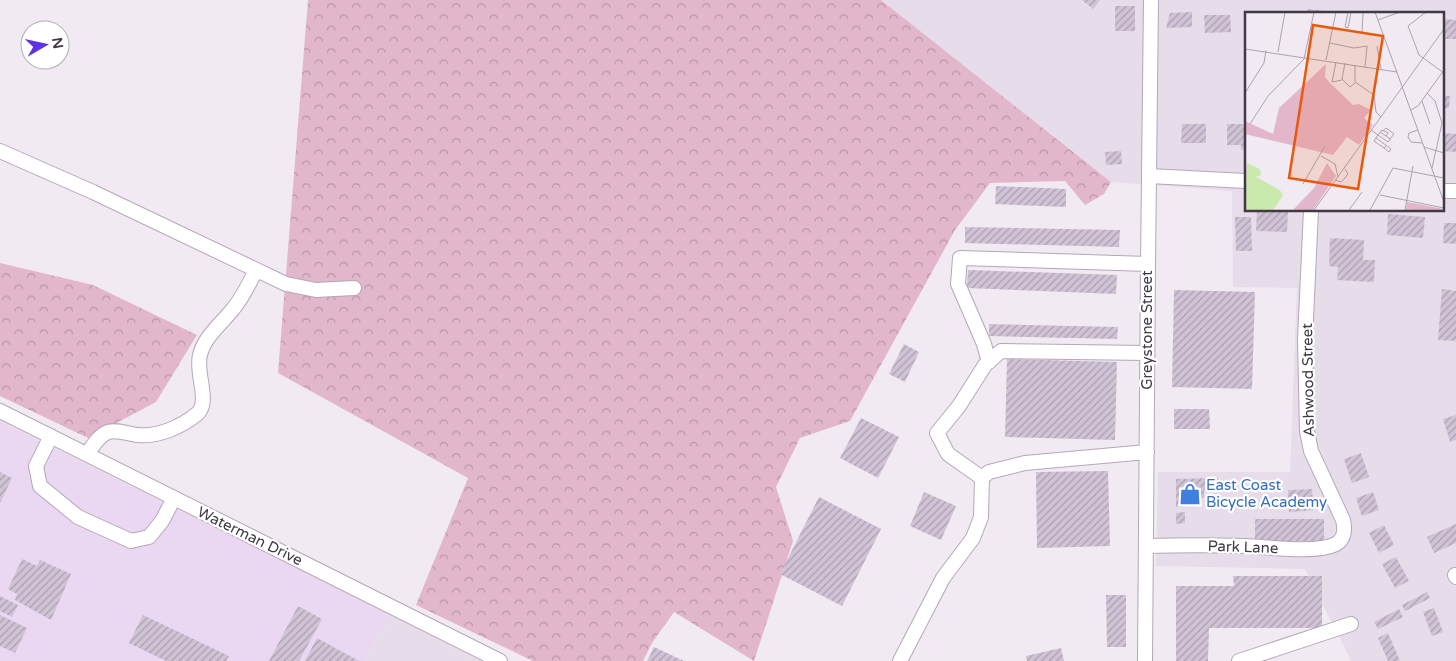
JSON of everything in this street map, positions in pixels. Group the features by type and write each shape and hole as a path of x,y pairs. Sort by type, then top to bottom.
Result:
{"street":[{"name":"Greystone Street","path":"1145,661 1151,0"},
{"path":"0,152 93,192 286,284 323,290 354,288"},
{"path":"1149,176 1245,181"},
{"name":"Ashwood Street","path":"1311,211 1305,340 1306,425 1311,451 1344,525 1343,536 1338,542"},
{"path":"989,362 984,344 958,284 960,258 1148,264"},
{"path":"87,454 98,438 106,433 116,431 138,435 158,434 181,424 200,411 204,401 199,366 200,354 212,333 240,300 256,270"},
{"path":"982,478 948,454 937,433 959,406 985,365 1001,352 1147,353"},
{"name":"Waterman Drive","path":"0,411 500,661"},
{"path":"52,436 36,466 40,486 78,517 131,542 149,537 162,520 174,498"},
{"path":"900,661 943,578 974,538 981,517 982,478 989,472 1025,463 1147,452"},
{"name":"Park Lane","path":"1147,546 1202,545 1311,548 1325,547 1338,542"},
{"path":"1239,661 1351,624"}],"shaded area":[{"path":"881,0 1456,0 1456,661 1351,661 1305,569 1156,566 1158,472 1290,472 1297,288 1233,287 1232,191 1111,182"},
{"path":"0,421 390,615 364,661 0,661"},
{"path":"390,615 481,661 364,661"}],"green space":[{"path":"308,0 881,0 1111,182 1104,194 1085,205 1065,181 990,183 955,230 850,421 800,438 776,487 793,541 754,661 674,612 652,643 643,661 533,661 416,605 468,478 278,373"},
{"path":"0,263 93,285 197,335 156,402 88,438 0,396"}],"building":[{"path":"1082,0 1100,0 1093,9"},
{"path":"1115,6 1135,6 1135,31 1115,31"},
{"path":"1307,9 1327,11 1327,12 1307,12"},
{"path":"1192,12 1192,27 1166,28 1170,13"},
{"path":"1204,15 1230,15 1231,32 1205,33"},
{"path":"1444,19 1456,20 1456,39 1444,39"},
{"path":"1444,96 1450,96 1449,108 1444,108"},
{"path":"1182,124 1206,124 1206,143 1181,143"},
{"path":"1227,124 1245,124 1245,150 1241,150 1241,145 1227,145"},
{"path":"1444,133 1456,134 1456,152 1444,151"},
{"path":"1121,151 1122,164 1106,165 1105,152"},
{"path":"996,186 1066,189 1066,207 995,204"},
{"path":"1257,211 1288,211 1287,232 1256,231"},
{"path":"1388,214 1425,217 1423,238 1387,235"},
{"path":"1235,217 1251,217 1252,251 1236,251"},
{"path":"1444,223 1456,223 1456,244 1443,243"},
{"path":"965,227 1120,230 1119,247 965,243"},
{"path":"1330,238 1364,240 1363,260 1375,260 1374,282 1337,280 1338,267 1329,266"},
{"path":"968,270 1117,275 1116,294 967,288"},
{"path":"1442,289 1456,291 1456,341 1438,340"},
{"path":"1174,290 1255,292 1252,389 1172,387"},
{"path":"989,324 1118,327 1117,339 989,336"},
{"path":"904,344 919,352 905,382 889,374"},
{"path":"1007,359 1117,362 1115,440 1005,437"},
{"path":"1174,409 1209,409 1210,429 1174,429"},
{"path":"1456,415 1456,440 1450,442 1443,419"},
{"path":"861,418 899,437 878,478 840,458"},
{"path":"1361,453 1369,477 1352,483 1344,459"},
{"path":"1108,471 1110,546 1037,548 1036,472"},
{"path":"0,472 12,478 0,503"},
{"name":"East Coast Bicycle Academy","path":"1218,478 1218,490 1204,490 1204,498 1196,498 1196,506 1176,507 1176,479"},
{"path":"1312,489 1313,510 1289,512 1288,490"},
{"path":"924,492 956,506 941,540 910,526"},
{"path":"1373,492 1379,510 1362,516 1356,498"},
{"path":"819,497 881,529 842,606 780,574"},
{"path":"1185,512 1185,523 1176,524 1176,513"},
{"path":"1255,519 1324,519 1324,541 1255,541"},
{"path":"1456,524 1456,543 1434,553 1427,537"},
{"path":"1384,525 1394,545 1379,553 1369,533"},
{"path":"1396,557 1409,581 1395,588 1382,564"},
{"path":"22,559 37,566 40,560 71,574 51,620 15,600 17,594 8,589"},
{"path":"1233,576 1322,576 1322,628 1209,628 1208,661 1176,661 1176,586 1234,586"},
{"path":"1427,592 1430,598 1405,611 1402,605"},
{"path":"1106,595 1126,595 1126,647 1107,647"},
{"path":"0,596 18,605 12,617 0,611"},
{"path":"298,606 322,619 299,661 269,661"},
{"path":"1434,608 1443,632 1432,636 1423,612"},
{"path":"1399,609 1403,617 1378,629 1374,622"},
{"path":"0,615 27,628 15,653 0,646"},
{"path":"143,615 229,656 226,661 166,661 129,643"},
{"path":"1388,633 1400,661 1388,661 1378,638"},
{"path":"317,638 359,661 305,661"},
{"path":"654,647 684,661 647,661"},
{"path":"1061,648 1064,661 1027,661 1026,656"}],"place":[{"name":"East Coast Bicycle Academy","path":"1190,494"}]}
